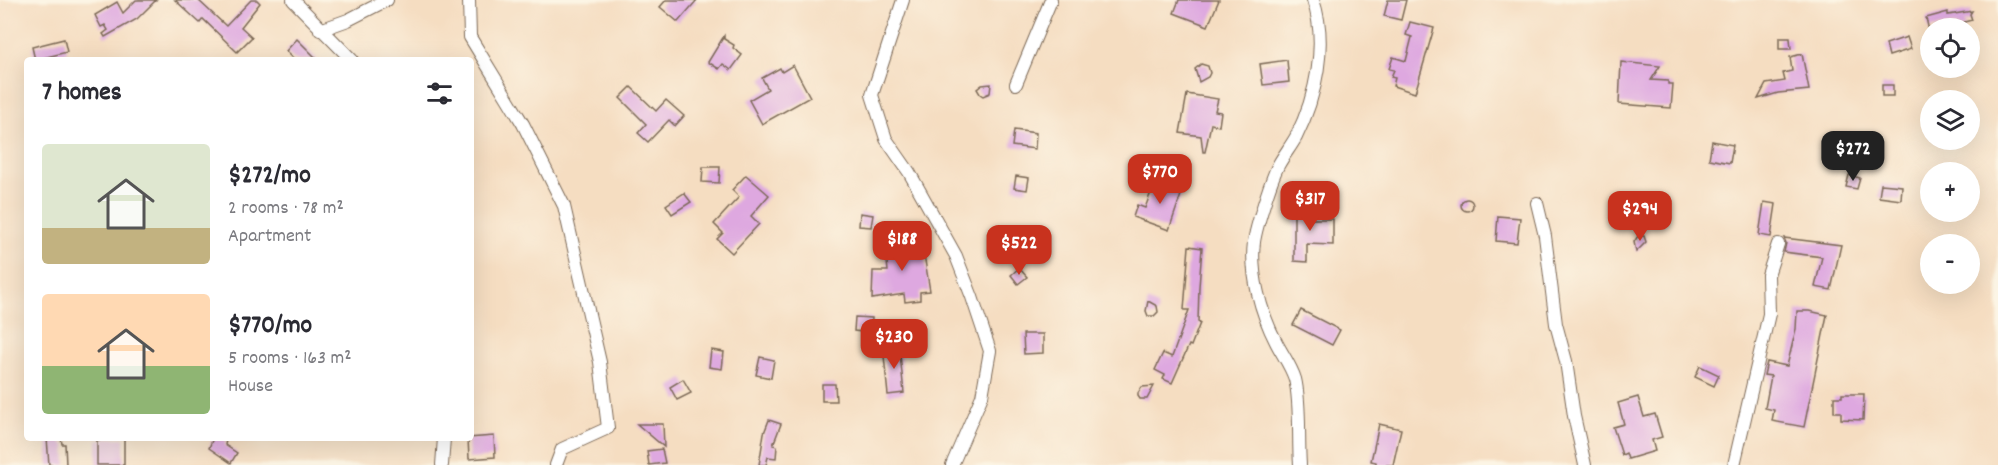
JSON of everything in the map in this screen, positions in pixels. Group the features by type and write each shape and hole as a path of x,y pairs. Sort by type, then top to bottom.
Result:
{"street":[{"path":"293,0 348,57"},
{"path":"320,30 348,21 387,0"},
{"path":"469,0 471,37 523,124 564,206 600,362 608,428 562,449 556,465"},
{"path":"903,0 872,95 886,139 909,172 956,256 990,351 982,396 952,465"},
{"path":"1016,84 1051,0"},
{"path":"1300,465 1298,392 1294,377 1274,339 1252,267 1254,239 1277,166 1296,137 1310,104 1320,45 1313,0"},
{"path":"1537,202 1545,236 1556,324 1566,361 1574,416 1585,465"},
{"path":"1734,465 1769,314 1768,275 1778,244"},
{"path":"440,441 442,465"}],"building":[{"path":"136,0 156,0 137,19 105,37 103,34 108,30 105,25 101,27 95,15 117,2 123,13"},
{"path":"175,0 198,0 226,26 251,0 257,0 260,3 241,27 252,37 237,52 203,19 200,23"},
{"path":"666,0 697,0 678,22 660,7"},
{"path":"1179,0 1219,0 1208,26 1174,13"},
{"path":"1388,0 1406,0 1401,20 1384,16"},
{"path":"1972,11 1971,18 1926,18 1948,12 1948,15"},
{"path":"1410,22 1434,28 1415,93 1393,86 1395,78 1391,77 1394,70 1389,69 1393,57 1406,61 1412,37 1406,35"},
{"path":"724,36 724,39 734,45 733,48 742,55 731,70 723,64 719,69 708,62"},
{"path":"1907,37 1911,49 1889,56 1886,44"},
{"path":"1779,38 1790,38 1791,49 1779,49"},
{"path":"64,39 67,52 47,57 34,57 32,47"},
{"path":"297,39 315,57 292,57 286,51"},
{"path":"1802,54 1809,90 1778,93 1758,99 1766,84 1785,81 1783,73 1792,71 1790,57"},
{"path":"1287,60 1289,82 1263,85 1260,64"},
{"path":"1621,62 1660,66 1651,80 1668,81 1668,84 1673,84 1671,108 1619,104"},
{"path":"1201,64 1208,66 1210,73 1208,77 1199,82 1195,69"},
{"path":"793,65 810,97 762,124 749,100 768,89 762,78 780,68 782,72"},
{"path":"991,84 990,93 983,96 977,89 982,85"},
{"path":"1882,85 1893,85 1893,96 1882,96"},
{"path":"631,87 656,111 666,100 684,116 675,126 669,120 648,142 638,133 646,124 620,98"},
{"path":"1187,94 1218,99 1215,111 1221,112 1219,126 1211,124 1205,152 1203,152 1201,136 1180,133"},
{"path":"1014,130 1036,133 1035,149 1012,146"},
{"path":"1712,141 1733,145 1730,163 1709,159"},
{"path":"703,167 720,167 719,183 702,182"},
{"path":"746,175 769,195 751,216 759,224 732,253 717,239 723,233 714,224 739,197 732,190"},
{"path":"1849,175 1860,178 1857,189 1846,187"},
{"path":"1016,176 1029,178 1027,190 1014,188"},
{"path":"1156,179 1183,189 1169,230 1133,217 1137,205 1145,208"},
{"path":"1881,184 1902,186 1901,200 1879,197"},
{"path":"684,193 691,202 672,214 666,205"},
{"path":"1469,199 1473,205 1469,211 1465,211 1461,203"},
{"path":"1764,202 1776,204 1771,237 1759,235"},
{"path":"1311,204 1312,219 1333,219 1333,245 1307,244 1307,262 1294,261 1294,205"},
{"path":"860,213 873,215 871,227 859,226"},
{"path":"1498,216 1520,218 1517,243 1496,241"},
{"path":"1638,236 1644,236 1646,242 1636,252 1634,242"},
{"path":"1784,238 1841,245 1831,290 1815,287 1822,257 1784,252 1786,243"},
{"path":"915,239 915,243 922,242 930,291 920,292 920,300 905,302 904,294 872,299 873,271 888,271 885,243"},
{"path":"1189,246 1202,248 1198,322 1200,323 1172,383 1163,379 1165,375 1155,370 1163,353 1172,357 1189,310 1184,310"},
{"path":"1019,268 1027,277 1018,284 1011,275"},
{"path":"1148,301 1157,306 1158,312 1154,316 1148,316 1146,311"},
{"path":"1301,310 1340,330 1332,345 1293,325"},
{"path":"1797,311 1827,315 1804,427 1772,421 1774,410 1765,408 1771,376 1764,375 1767,362 1787,366 1796,329"},
{"path":"855,317 872,318 871,333 854,331"},
{"path":"1023,334 1043,334 1043,353 1024,354"},
{"path":"899,344 904,393 888,395 883,346"},
{"path":"711,350 724,352 722,369 709,367"},
{"path":"760,357 774,360 771,378 756,375"},
{"path":"1700,366 1719,375 1714,386 1695,377"},
{"path":"683,379 691,393 677,400 670,387"},
{"path":"822,384 835,384 836,401 822,401"},
{"path":"1154,386 1147,399 1140,399 1138,393 1142,387"},
{"path":"1842,394 1864,394 1863,420 1841,419 1841,412 1834,412 1834,397 1842,397"},
{"path":"1638,397 1644,417 1655,414 1662,437 1652,440 1655,451 1628,459 1626,453 1622,455 1613,427 1624,424 1618,403"},
{"path":"769,420 781,424 773,445 777,446 776,458 768,457 766,465 759,465 764,433"},
{"path":"637,424 663,424 664,447"},
{"path":"1379,424 1401,429 1393,465 1376,465 1376,462 1371,461"},
{"path":"494,436 495,457 469,459 468,441 474,441 474,438"},
{"path":"47,441 62,441 62,444 65,444 66,465 49,465"},
{"path":"97,441 124,441 124,465 97,465"},
{"path":"212,441 226,441 225,445 237,453 231,463 209,448"},
{"path":"662,449 665,463 649,465 647,451"}]}
